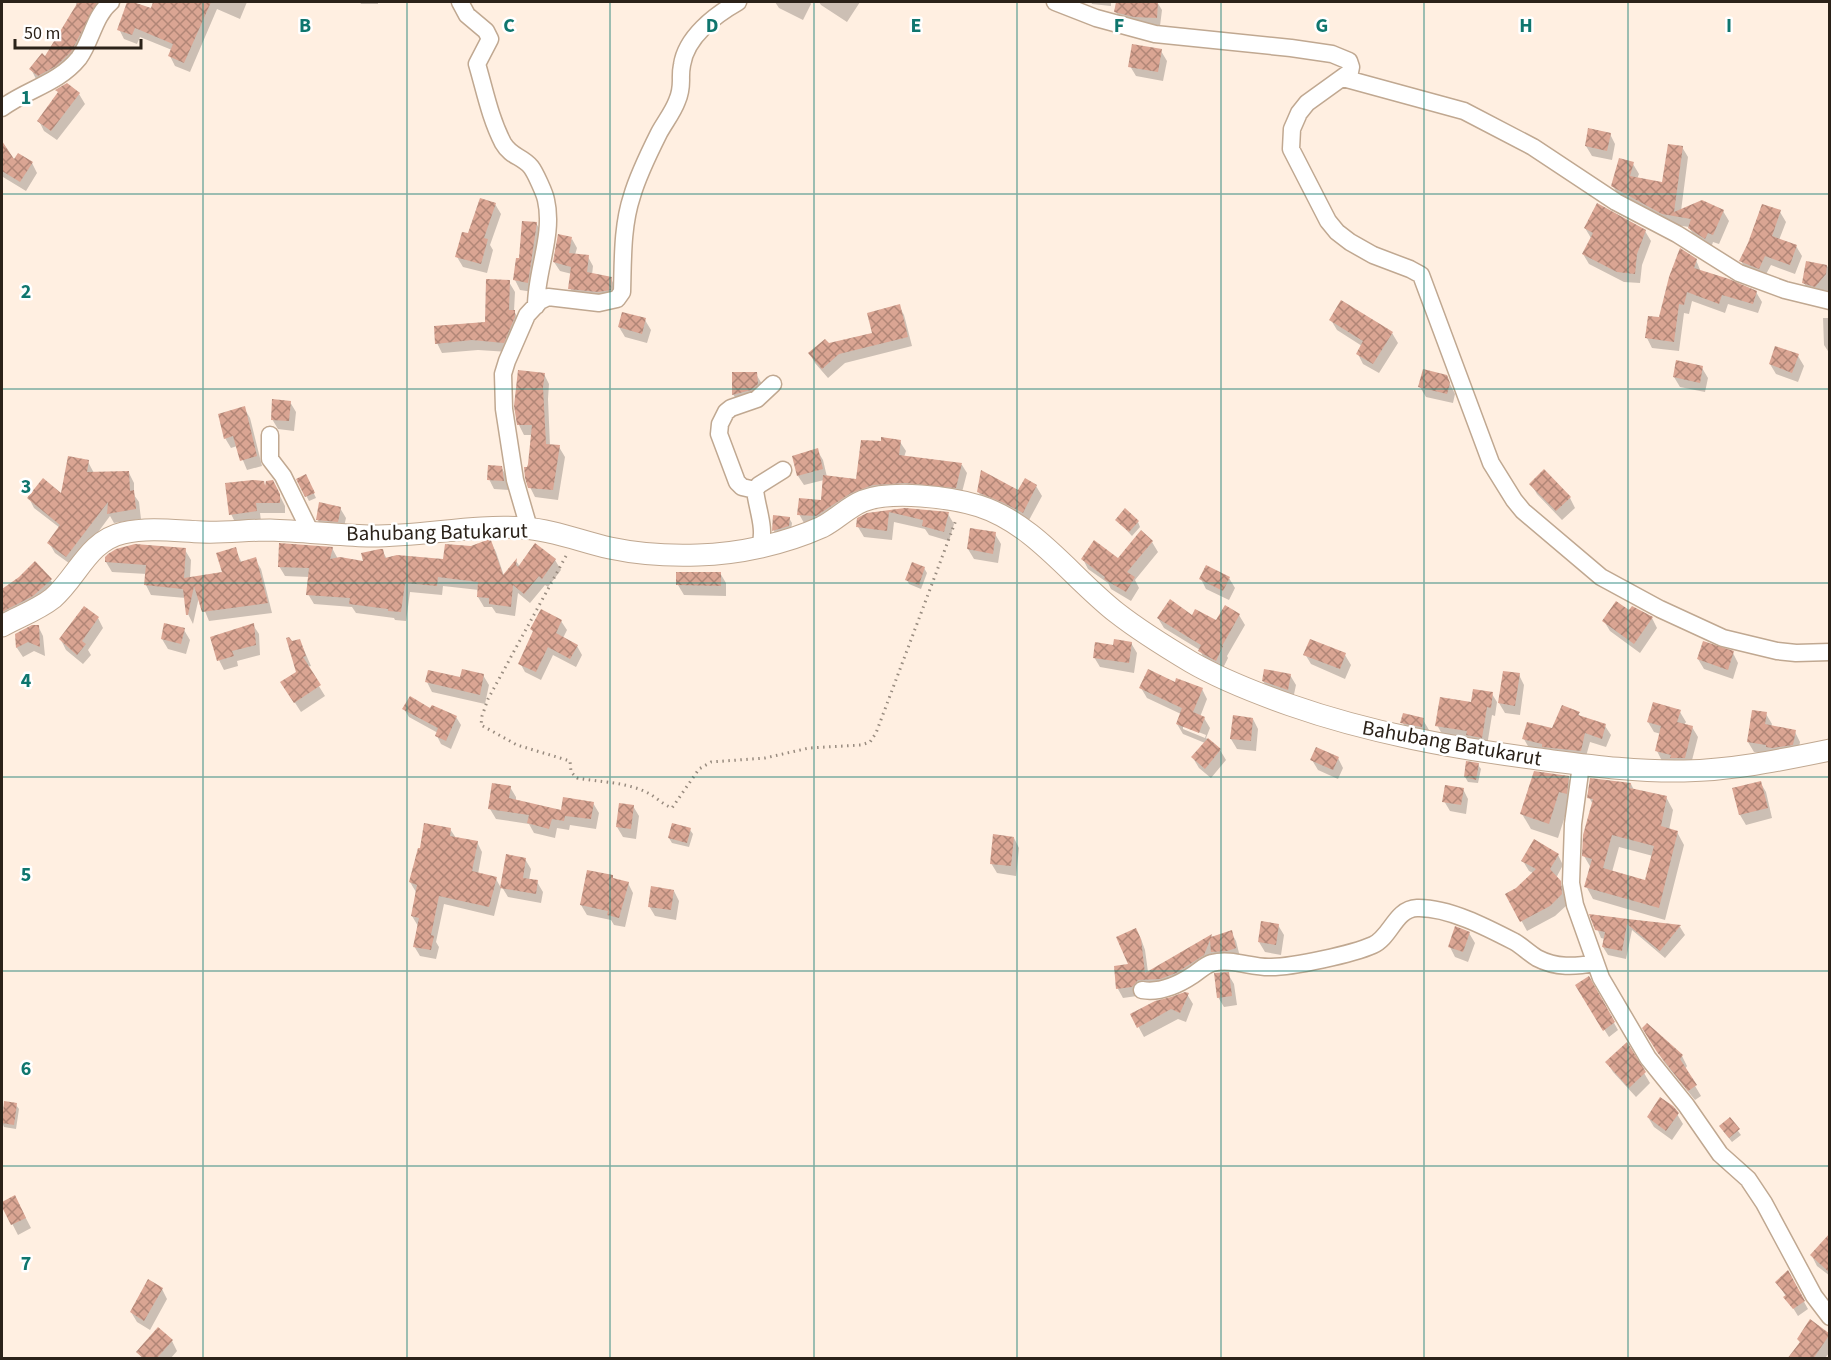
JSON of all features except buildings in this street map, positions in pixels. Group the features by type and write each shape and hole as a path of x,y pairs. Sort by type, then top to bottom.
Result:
{"street":[{"path":"2,108 9,102 49,84 65,73 89,43 102,11 111,2"},
{"path":"460,2 467,15 486,31 490,39 477,64 486,101 500,136 510,153 531,167 547,202 548,227 537,281 536,306"},
{"path":"529,528 516,480 502,390 507,361 527,315 548,297 599,303 617,299 622,292 627,213 632,195 658,135 676,103 682,81 681,69 685,55 698,34 738,2"},
{"path":"1055,2 1096,18 1155,34 1332,54 1349,61 1350,72 1307,104 1299,113 1292,129 1291,148 1328,221 1337,232 1373,255 1421,275 1491,463 1514,500 1555,539 1601,577 1660,609 1741,644 1796,653 1830,652"},
{"path":"1343,78 1464,111 1533,147 1616,202 1677,234 1739,273 1785,290 1830,301"},
{"path":"755,490 742,487 737,482 719,434 720,424 726,412 731,408 757,399 773,384"},
{"path":"270,435 270,459 287,484 310,531"},
{"path":"760,547 762,529 756,506 755,490 783,470"},
{"name":"Bahubang Batukarut","path":"2,626 56,595 101,542 111,537 141,530 310,531 391,536 504,527 529,528 612,548 660,554 700,555 760,547 794,538 818,529 860,502 869,499 926,497 962,502 1002,515 1018,526 1118,614 1191,662 1224,680 1316,714 1373,730 1424,742 1581,765 1642,770 1726,769 1830,750"},
{"path":"1581,765 1573,824 1571,883 1575,905 1594,963 1616,1007 1648,1058 1686,1105 1720,1154 1748,1179 1764,1203 1814,1296 1830,1317"},
{"path":"1142,990 1157,991 1181,983 1213,963 1240,962 1271,967 1354,951 1376,944 1399,917 1409,909 1418,908 1467,919 1516,943 1538,959 1575,967 1594,963"}],"path":[{"path":"576,539 488,699 482,716 482,725 517,745 570,761 572,763 571,772 577,778 636,788 650,794 660,804 672,808 699,769 711,762 765,758 808,748 861,745 870,742 876,733 962,502"}]}
